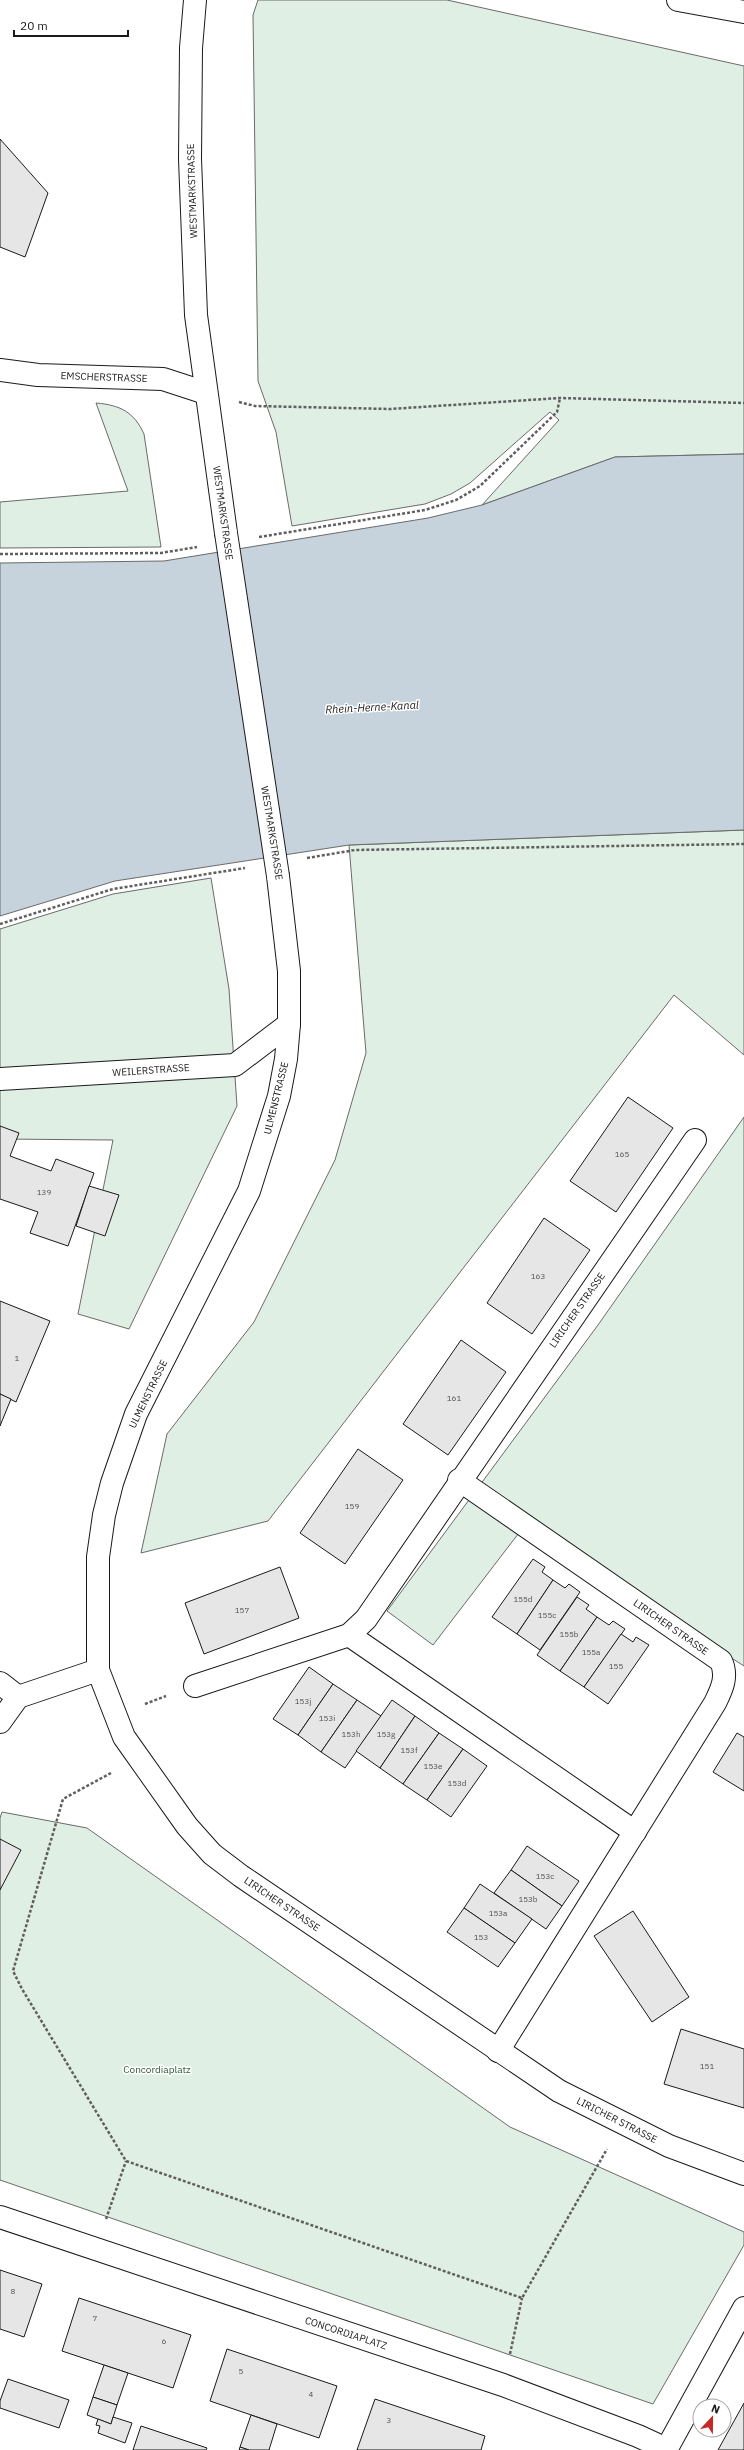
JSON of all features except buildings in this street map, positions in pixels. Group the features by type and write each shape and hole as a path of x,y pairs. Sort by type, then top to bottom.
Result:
{"main road":[{"name":"WESTMARKSTRASSE","path":"195,0 190,48 190,159 196,315 226,532 278,876 289,971 289,1024"},
{"path":"678,0 744,12"},
{"name":"EMSCHERSTRASSE","path":"0,370 38,374 163,379 206,393"},
{"name":"WEILERSTRASSE","path":"0,1079 235,1064 289,1024"},
{"name":"ULMENSTRASSE","path":"98,1670 98,1557 104,1515 120,1458 136,1414 249,1191 279,1096 286,1059 289,1024"},
{"name":"LIRICHER STRASSE","path":"195,1686 349,1635 366,1619 460,1480 695,1140"},
{"name":"LIRICHER STRASSE","path":"460,1480 721,1661 725,1670 724,1679 716,1703 498,2051"},
{"path":"349,1635 635,1832"},
{"path":"0,1722 18,1698 98,1670"},
{"name":"LIRICHER STRASSE","path":"98,1670 112,1710 124,1737 138,1759 187,1826 212,1854 241,1876 559,2091 670,2146 744,2174"},
{"path":"0,1683 18,1698"},
{"name":"CONCORDIAPLATZ","path":"0,2217 95,2250 503,2385 638,2436 666,2450"},
{"path":"666,2450 744,2308"}],"path":[{"path":"206,393 255,406 390,409 560,398 744,403"},
{"path":"254,537 426,510 456,500 480,486 557,412 560,398"},
{"path":"0,554 162,553 200,546"},
{"path":"300,859 354,850 744,844"},
{"path":"0,924 113,889 253,867"},
{"path":"112,1710 138,1706 195,1686"},
{"path":"138,1759 63,1799 13,1971 22,1989 126,2161 522,2298"},
{"path":"503,2385 522,2298 622,2123"},
{"path":"95,2250 126,2161"}],"green space":[{"path":"258,0 447,0 744,66 744,454 615,457 482,505 559,420 550,412 470,483 451,494 425,504 292,526 276,432 258,381 253,15"},
{"path":"96,403 105,404 125,411 136,420 144,434 161,547 0,548 0,502 128,491"},
{"path":"744,830 744,1055 674,995 268,1521 141,1553 167,1434 254,1322 335,1160 366,1053 349,845"},
{"path":"211,878 229,989 237,1106 129,1329 78,1314 113,1140 0,1139 0,929 113,894"},
{"path":"744,1117 744,1666 525,1525 433,1645 387,1611 598,1325"},
{"name":"Concordiaplatz","path":"2,1812 87,1828 510,2127 744,2232 744,2245 653,2404 0,2180 0,1818"}],"water":[{"name":"Rhein-Herne-Kanal","path":"744,454 744,830 349,845 115,881 0,916 0,563 164,561 428,518 482,505 615,457"}]}
